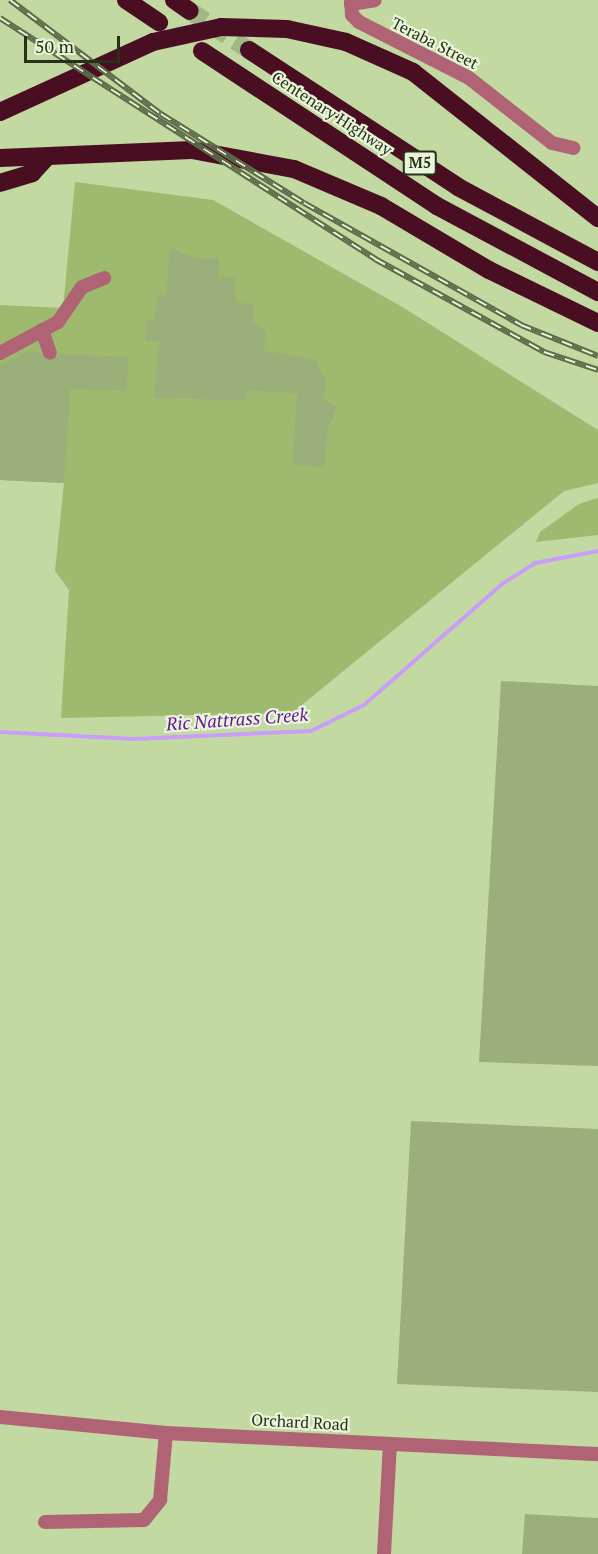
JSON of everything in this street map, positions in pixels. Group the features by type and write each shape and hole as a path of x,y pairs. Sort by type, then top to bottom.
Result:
{"highway":[{"path":"126,0 159,22"},
{"path":"174,0 190,11"},
{"path":"0,112 50,92 153,42 210,29 263,27 345,42 413,72 598,218"},
{"name":"Centenary Highway","path":"249,50 458,187 598,262"},
{"name":"Centenary Highway","path":"202,51 437,206 598,292"},
{"path":"0,158 46,158 141,151 243,157 348,190 530,292 598,323"},
{"path":"0,183 32,173 46,158"}],"street":[{"path":"351,2 375,0"},
{"name":"Teraba Street","path":"351,2 359,22 469,78 552,143 573,148"},
{"path":"0,353 64,316 82,287 104,279"},
{"path":"42,330 50,353"},
{"name":"Orchard Road","path":"0,1417 166,1433 598,1454"},
{"path":"45,1522 144,1520 160,1500 166,1433"},
{"path":"384,1554 390,1444"}],"green space":[{"path":"75,182 213,200 404,308 598,430 598,483 564,491 292,713 61,718 69,590 55,571 64,483 0,480 0,305 63,308"},
{"path":"598,498 598,535 536,542 540,532 579,504"}],"building":[{"path":"170,248 198,259 219,258 219,277 234,277 236,302 254,305 253,322 266,332 264,351 315,359 326,382 323,400 338,407 328,426 324,467 293,465 297,393 247,390 246,400 154,398 159,341 145,341 146,320 154,321 158,295 166,295"},
{"path":"26,352 40,353 49,362 59,354 129,357 126,391 70,389 64,483 0,480 0,365"},
{"path":"501,681 598,686 598,1066 479,1062"},
{"path":"411,1121 598,1129 598,1392 397,1384"},
{"path":"525,1514 598,1518 598,1554 522,1554"}],"waterway":[{"name":"Ric Nattrass Creek","path":"0,732 134,739 311,731 364,705 502,584 535,563 598,551"}],"tunnel":[{"path":"190,11 249,50"}],"railway":[{"path":"10,0 161,114 304,203 521,325 598,356"},
{"path":"0,18 375,259 544,352 598,370"}]}
